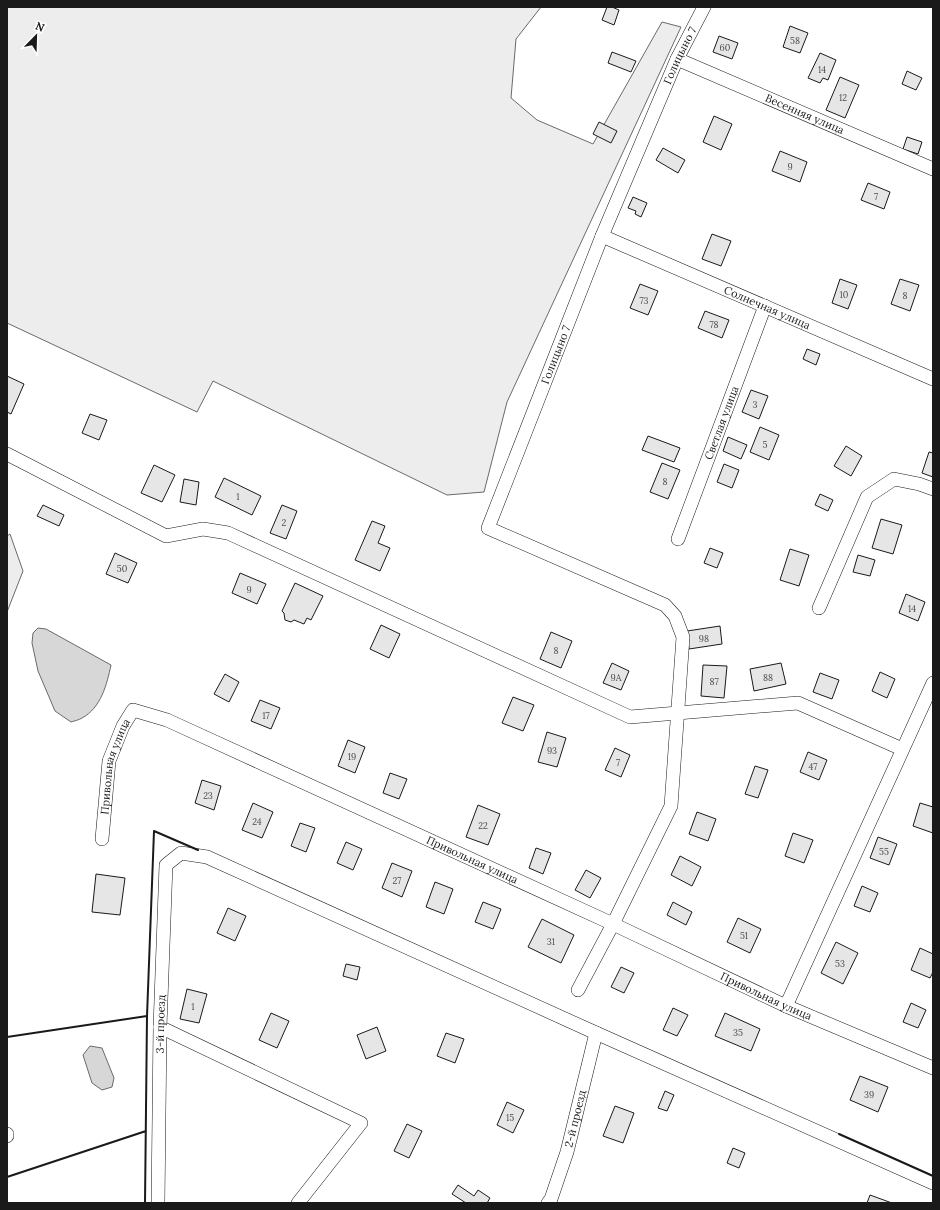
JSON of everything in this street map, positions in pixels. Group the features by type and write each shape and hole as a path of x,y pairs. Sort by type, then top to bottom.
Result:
{"street":[{"name":"Голицыно 7","path":"678,713 683,637 675,616 665,605 488,528 602,236 677,59 704,7"},
{"name":"Весенняя улица","path":"677,59 933,169"},
{"name":"Солнечная улица","path":"602,236 933,379"},
{"name":"Светлая улица","path":"678,539 765,306"},
{"path":"7,454 166,536 203,529 228,533 630,717 798,703 902,750"},
{"path":"818,608 867,497 894,478 933,489"},
{"path":"786,1006 933,683"},
{"name":"Привольная улица","path":"102,839 109,761 123,726 133,710 167,720 613,924 786,1006 933,1068"},
{"path":"578,990 613,924 671,806 678,713"},
{"name":"3-й проезд","path":"158,1203 160,1027 166,865 181,853 207,857 596,1033"},
{"path":"160,1027 361,1123 298,1203"},
{"path":"596,1033 933,1183"},
{"name":"2-й проезд","path":"548,1203 551,1199 567,1152 596,1033"}],"shaded area":[{"path":"7,7 541,7 516,39 511,98 537,120 593,144 662,22 681,27 507,402 484,492 447,495 213,381 197,412 7,323"},
{"path":"10,534 23,571 7,612 7,536"},
{"path":"38,628 46,629 111,665 102,695 89,714 81,719 71,722 55,711 38,671 32,643 33,633"},
{"path":"90,1046 102,1048 114,1078 112,1087 102,1090 92,1083 83,1055"}],"building":[{"path":"607,7 612,7 619,10 614,25 602,20"},
{"path":"790,26 808,33 800,53 783,47"},
{"path":"719,36 738,43 732,59 713,52"},
{"path":"612,52 636,61 631,72 608,63"},
{"path":"820,53 836,60 828,80 823,78 820,83 808,78"},
{"path":"907,71 922,78 916,90 902,84"},
{"path":"840,77 859,85 845,118 826,110"},
{"path":"714,116 732,124 721,150 703,142"},
{"path":"599,122 617,131 611,143 593,134"},
{"path":"907,137 922,142 918,154 903,149"},
{"path":"663,148 685,160 678,173 656,160"},
{"path":"780,151 807,162 800,182 772,171"},
{"path":"868,183 890,192 884,209 861,200"},
{"path":"633,197 647,203 641,217 635,214 636,211 628,208"},
{"path":"712,234 731,241 721,266 702,259"},
{"path":"840,279 857,285 848,309 832,303"},
{"path":"900,279 919,285 910,311 891,304"},
{"path":"640,284 658,291 648,315 630,308"},
{"path":"705,311 729,320 722,338 698,328"},
{"path":"807,349 820,354 816,365 803,359"},
{"path":"7,376 24,384 11,414 7,412"},
{"path":"751,390 768,396 759,419 742,412"},
{"path":"90,414 107,420 99,440 82,433"},
{"path":"760,427 779,435 769,460 750,452"},
{"path":"648,436 680,448 674,462 642,450"},
{"path":"728,437 747,445 741,459 723,451"},
{"path":"846,446 862,456 851,476 834,466"},
{"path":"929,452 933,453 933,477 922,473"},
{"path":"662,463 680,470 668,499 650,492"},
{"path":"724,464 739,470 732,488 717,482"},
{"path":"154,465 175,475 162,502 141,493"},
{"path":"224,478 261,496 252,515 215,497"},
{"path":"184,479 199,482 196,505 180,502"},
{"path":"820,494 833,500 828,511 815,505"},
{"path":"43,505 64,515 59,526 37,516"},
{"path":"282,505 297,511 286,539 270,533"},
{"path":"881,519 902,525 893,554 872,548"},
{"path":"372,521 385,526 378,543 390,548 380,571 355,560"},
{"path":"710,548 723,553 717,568 704,563"},
{"path":"790,549 809,555 799,586 780,580"},
{"path":"115,553 137,563 128,583 106,574"},
{"path":"858,555 875,560 870,576 853,572"},
{"path":"240,573 266,584 257,604 232,593"},
{"path":"295,583 323,596 311,620 307,618 304,624 294,620 291,622 285,620 284,613 282,611"},
{"path":"906,594 925,602 918,621 899,613"},
{"path":"381,625 400,634 389,658 370,649"},
{"path":"720,626 722,644 689,649 687,631"},
{"path":"551,632 572,641 561,668 540,659"},
{"path":"612,663 629,671 621,690 603,683"},
{"path":"781,663 786,684 754,691 750,669"},
{"path":"703,665 727,666 724,698 701,696"},
{"path":"880,672 895,679 887,698 872,691"},
{"path":"820,673 839,680 832,699 813,692"},
{"path":"225,674 239,682 229,702 214,694"},
{"path":"513,697 534,705 523,731 502,723"},
{"path":"260,700 280,708 271,729 251,721"},
{"path":"547,732 566,738 557,767 538,762"},
{"path":"348,740 365,747 355,773 338,766"},
{"path":"615,748 630,755 621,777 605,770"},
{"path":"808,752 827,760 819,780 800,772"},
{"path":"755,766 768,770 758,798 745,794"},
{"path":"390,773 407,779 399,799 383,793"},
{"path":"202,780 221,786 214,810 195,803"},
{"path":"253,803 273,812 262,838 242,830"},
{"path":"920,803 933,807 933,833 913,826"},
{"path":"478,805 500,814 488,845 466,837"},
{"path":"697,812 716,819 708,841 689,834"},
{"path":"300,823 315,828 306,852 291,846"},
{"path":"793,833 813,840 804,863 785,856"},
{"path":"878,837 897,844 889,865 870,858"},
{"path":"346,842 362,849 353,870 337,863"},
{"path":"536,848 551,853 543,874 529,868"},
{"path":"680,856 701,867 692,886 671,875"},
{"path":"392,863 412,871 402,897 382,888"},
{"path":"586,870 601,878 590,898 575,890"},
{"path":"96,874 125,878 120,915 92,912"},
{"path":"435,882 453,889 444,914 426,907"},
{"path":"862,886 878,893 870,912 854,906"},
{"path":"483,902 501,909 493,929 475,922"},
{"path":"673,902 692,912 686,925 667,915"},
{"path":"228,908 246,916 235,941 217,933"},
{"path":"738,918 761,929 750,953 727,942"},
{"path":"542,919 574,935 561,963 528,947"},
{"path":"836,942 858,953 843,984 821,973"},
{"path":"920,948 933,954 933,972 930,978 911,970"},
{"path":"346,964 360,967 357,980 343,976"},
{"path":"621,967 634,973 624,993 611,987"},
{"path":"187,989 207,994 199,1023 180,1019"},
{"path":"911,1003 926,1010 918,1028 903,1022"},
{"path":"673,1008 688,1015 677,1036 663,1030"},
{"path":"271,1013 289,1021 277,1048 259,1040"},
{"path":"725,1013 760,1029 751,1051 715,1036"},
{"path":"377,1027 386,1051 366,1059 357,1035"},
{"path":"446,1033 464,1039 455,1063 437,1056"},
{"path":"860,1076 888,1087 878,1112 850,1100"},
{"path":"665,1091 674,1095 667,1111 658,1108"},
{"path":"507,1102 524,1110 513,1133 497,1125"},
{"path":"615,1106 634,1113 623,1143 603,1136"},
{"path":"407,1124 422,1131 409,1158 394,1151"},
{"path":"733,1148 745,1153 739,1168 727,1163"},
{"path":"458,1185 474,1196 478,1190 490,1198 487,1203 466,1203 452,1194"},
{"path":"870,1195 892,1203 867,1203"}],"wall":[{"path":"145,1203 147,1016 154,831 198,850"},
{"path":"7,1037 147,1016"},
{"path":"7,1177 146,1131"},
{"path":"839,1134 933,1176"}]}
